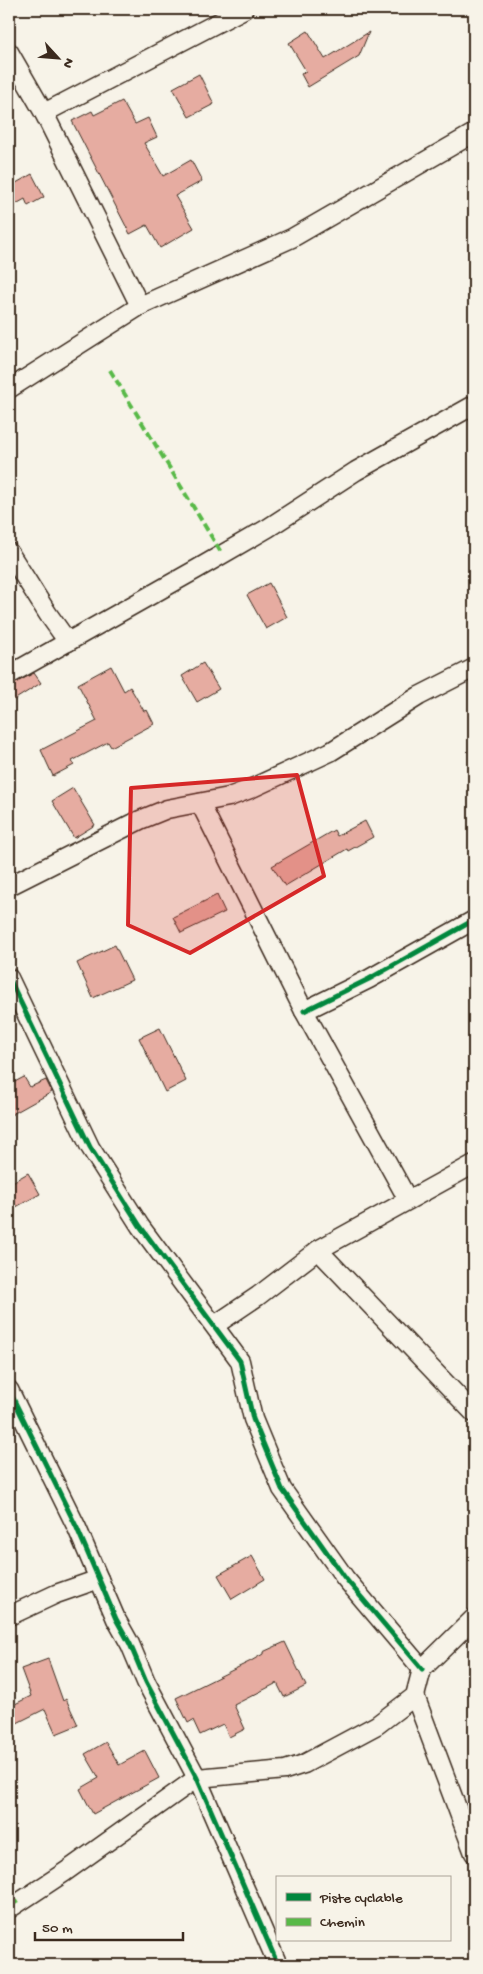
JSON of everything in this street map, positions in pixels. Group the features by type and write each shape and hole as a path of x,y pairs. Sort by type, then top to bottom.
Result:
{"street":[{"path":"44,113 244,9"},
{"path":"9,52 44,113 140,306"},
{"path":"9,389 140,306 292,238 474,133"},
{"path":"9,675 268,528 356,471 474,405"},
{"path":"9,552 68,642"},
{"path":"9,886 140,820 167,809 228,797 250,789 330,752 419,696 474,668"},
{"path":"200,803 304,1012 408,1200"},
{"path":"304,1012 369,980 474,920"},
{"path":"9,978 90,1147 140,1226 240,1361 253,1419 282,1489 345,1578 422,1669"},
{"path":"215,1325 258,1296 318,1250 474,1164"},
{"path":"318,1250 474,1414"},
{"path":"9,1390 77,1528 116,1619 130,1644 146,1682 197,1778 278,1965"},
{"path":"9,1616 56,1594 99,1579"},
{"path":"474,1618 422,1669 416,1696 474,1853"},
{"path":"9,1909 197,1778 285,1770 304,1764 377,1725 416,1696"}],"highlighted area":[{"path":"297,775 324,876 190,953 128,925 131,788"}],"building":[{"path":"308,31 325,59 369,32 359,56 308,87 301,74 306,71 289,43"},
{"path":"199,74 214,104 189,117 173,88"},
{"path":"122,101 135,124 148,118 157,137 144,143 163,176 191,160 202,181 175,196 194,228 160,248 147,225 130,234 72,121 92,111 94,115"},
{"path":"32,174 44,197 28,206 25,199 9,208 9,187"},
{"path":"269,583 287,617 266,629 247,595"},
{"path":"203,663 219,689 197,702 182,676"},
{"path":"111,666 124,691 130,687 144,711 147,710 154,724 111,747 108,742 72,761 74,765 53,776 41,750 97,721 78,684"},
{"path":"34,673 41,683 14,700 9,691 9,686"},
{"path":"73,788 95,825 74,838 52,801"},
{"path":"365,821 373,837 348,851 347,849 285,886 272,866 334,830 337,836"},
{"path":"217,895 225,912 181,933 173,917"},
{"path":"115,945 132,980 93,998 77,963"},
{"path":"160,1028 186,1081 165,1092 139,1038"},
{"path":"24,1077 30,1087 46,1080 52,1092 9,1116 9,1085"},
{"path":"28,1173 40,1194 16,1207 9,1193 9,1184"},
{"path":"252,1556 265,1579 232,1599 218,1575"},
{"path":"285,1642 306,1686 284,1697 277,1683 234,1705 245,1729 229,1737 223,1724 200,1735 193,1720 188,1723 176,1698"},
{"path":"48,1659 63,1701 66,1699 78,1725 56,1734 45,1709 9,1727 9,1707 31,1696 21,1669"},
{"path":"106,1742 119,1765 145,1751 159,1778 93,1814 80,1789 99,1778 85,1754"}],"marked path":[{"path":"110,370 222,554"},
{"path":"9,1890 17,1904"}],"cycle path":[{"path":"304,1011 369,979 474,920"},
{"path":"9,978 90,1147 140,1226 240,1361 253,1419 282,1489 345,1578 422,1669"},
{"path":"9,1390 77,1528 116,1619 130,1644 146,1682 197,1778 278,1965"}]}
